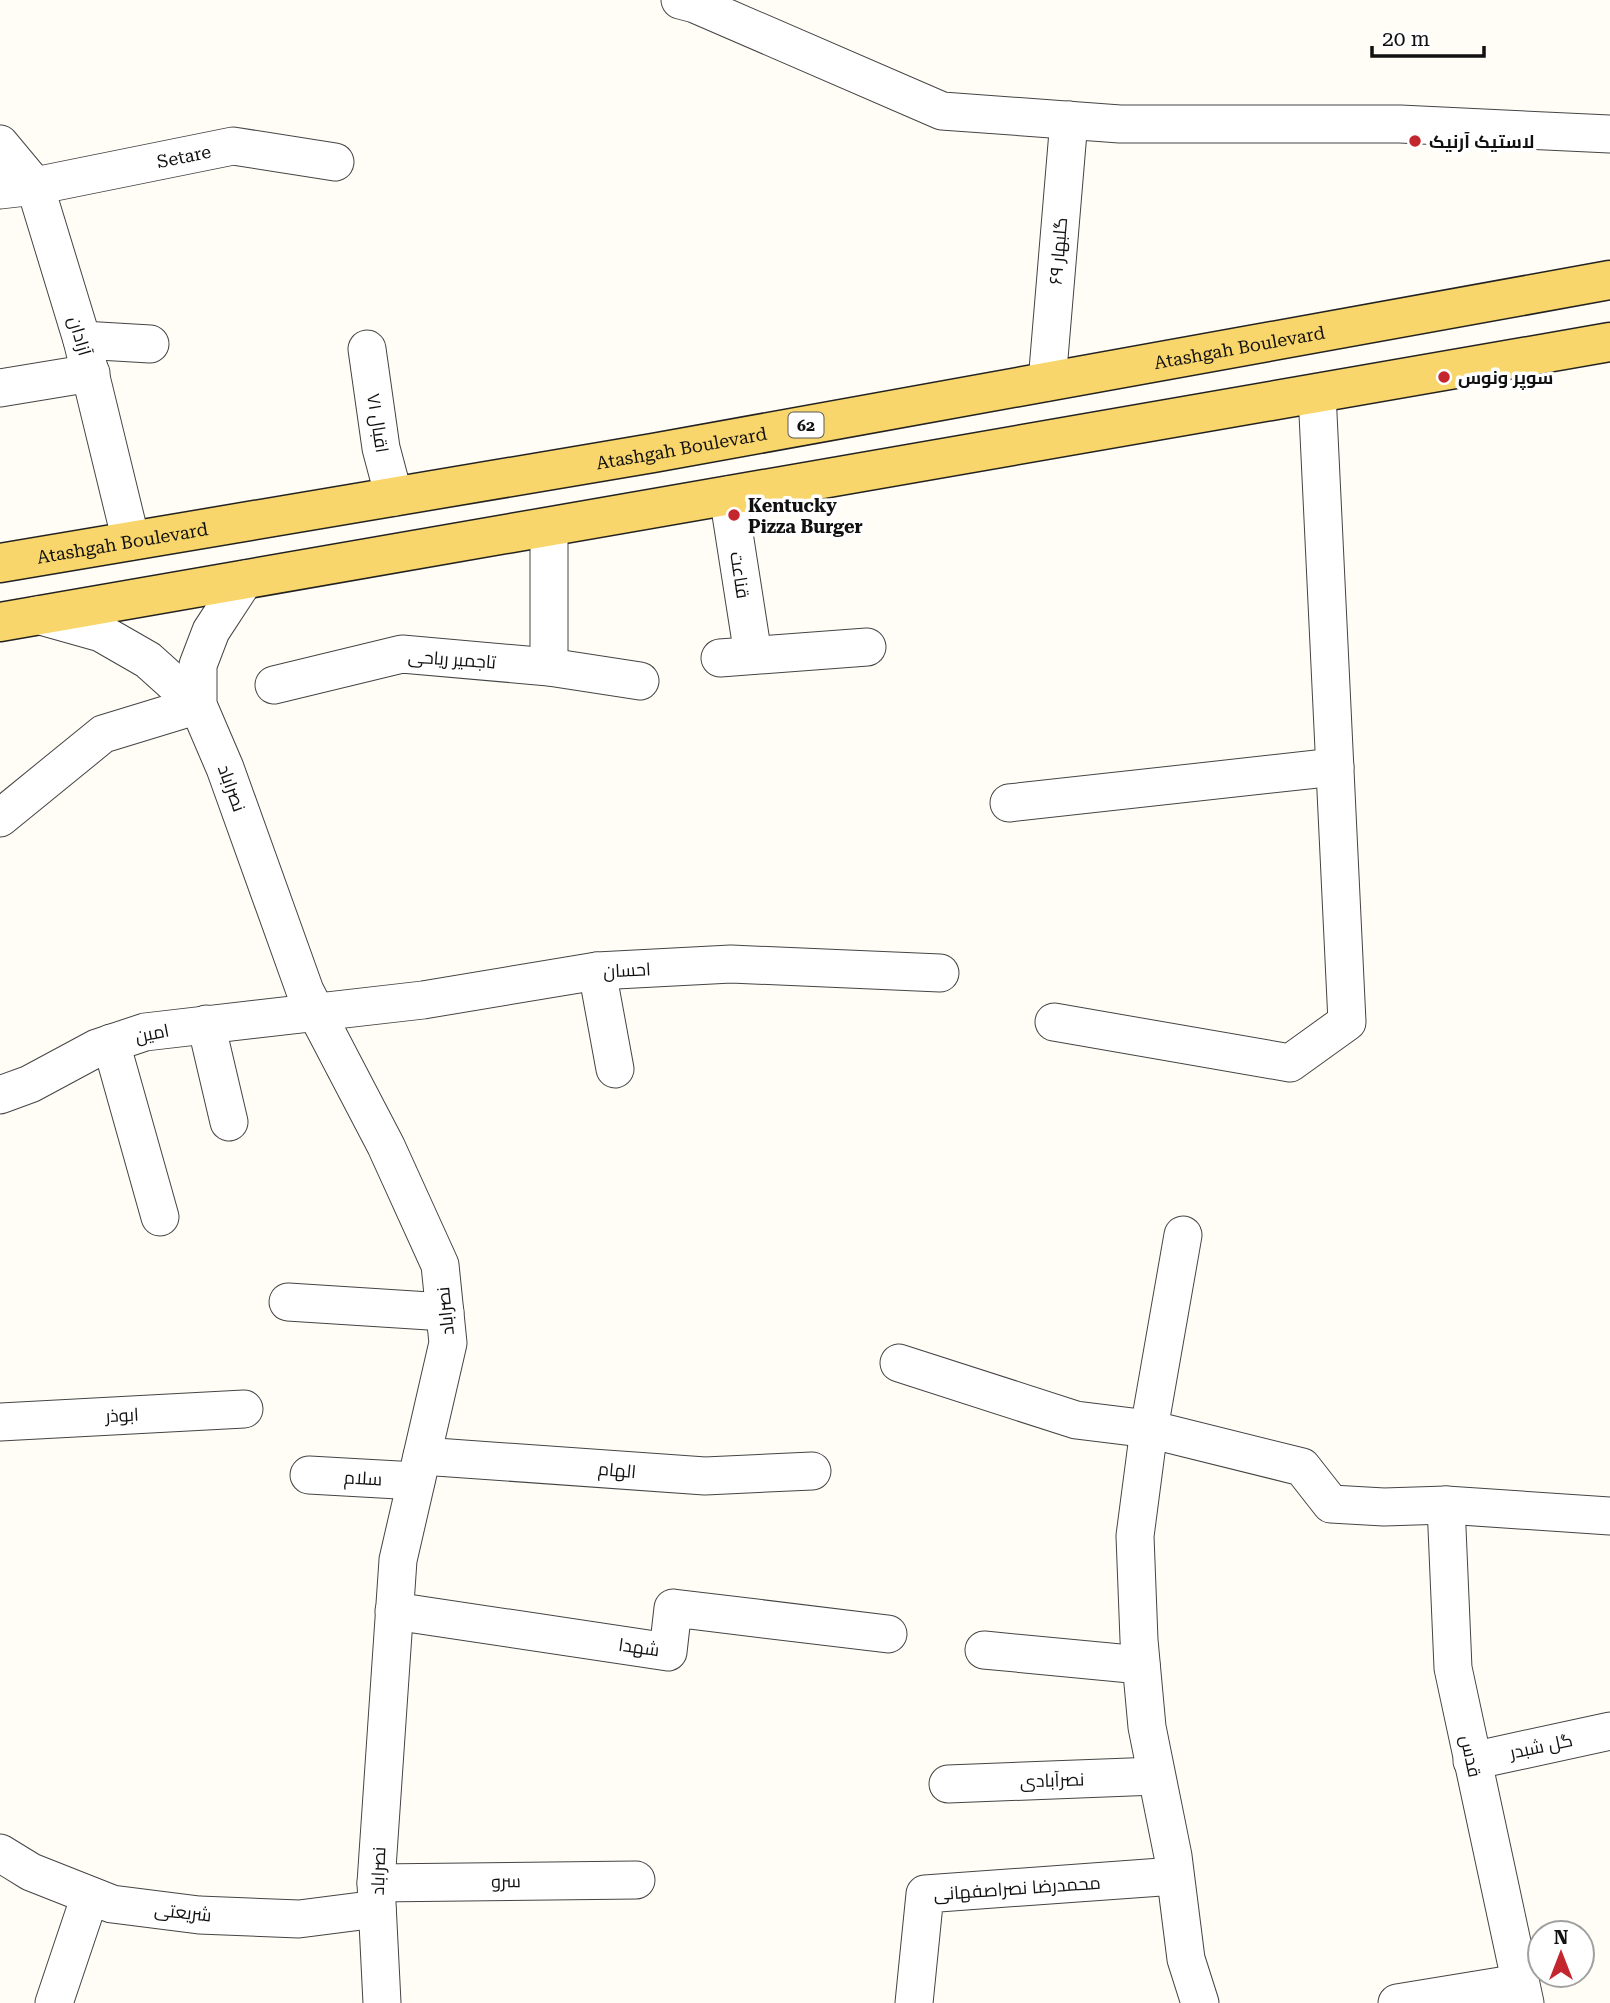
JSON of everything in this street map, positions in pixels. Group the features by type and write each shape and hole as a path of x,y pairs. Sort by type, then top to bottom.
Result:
{"main road":[{"name":"Atashgah Boulevard","path":"0,563 394,497 1610,280"},
{"path":"0,622 1610,342"},
{"path":"1238,347 1249,405"}],"street":[{"path":"680,0 695,4 942,111 1120,124 1400,124 1610,134"},
{"name":"۶۹ گلبهار","path":"1047,382 1069,120"},
{"name":"آزادان","path":"0,145 86,356 131,541"},
{"name":"Setare","path":"18,188 233,146 335,162"},
{"path":"0,388 86,356 150,344"},
{"name":"۷۱ اقبال","path":"367,349 381,448 394,497"},
{"path":"1054,1022 1290,1063 1347,1022 1317,393"},
{"name":"قناعت","path":"728,495 736,657 867,647"},
{"path":"549,527 550,667"},
{"path":"198,705 198,665 211,631 245,579"},
{"path":"37,615 101,633 148,660 198,705"},
{"name":"تاجمیر ریاحی","path":"274,685 402,654 550,667 640,681"},
{"path":"0,818 103,734 198,705"},
{"name":"نصراباد","path":"198,705 225,768 305,991 386,1146 440,1265 448,1343 398,1560 376,1896 382,2003"},
{"path":"1009,803 1335,767"},
{"name":"احسان","path":"316,1012 424,1000 597,971 731,964 940,973"},
{"path":"597,971 615,1069"},
{"name":"امین","path":"0,1095 111,1043 145,1032 316,1012"},
{"path":"206,1024 229,1122"},
{"path":"111,1043 160,1217"},
{"path":"1183,1235 1149,1429 1136,1536 1141,1665 1147,1727 1175,1876 1186,1959 1200,2003"},
{"path":"288,1302 445,1312"},
{"path":"899,1363 1076,1420 1149,1429 1303,1467 1331,1504 1384,1507 1446,1505 1610,1516"},
{"name":"ابوذر","path":"0,1422 244,1409"},
{"name":"الهام","path":"419,1469 705,1476 812,1471"},
{"name":"سلام","path":"309,1475 419,1469"},
{"name":"قدس","path":"1446,1505 1453,1668 1522,1993"},
{"name":"شهدا","path":"394,1611 668,1652 673,1608 888,1634"},
{"path":"984,1650 1141,1665"},
{"name":"گل شبدر","path":"1472,1761 1610,1731"},
{"name":"نصرآبادی","path":"948,1784 1157,1776"},
{"name":"شریعتی","path":"0,1853 31,1872 112,1904 199,1915 299,1919 376,1896"},
{"name":"محمدرضا نصراصفهانی","path":"914,2003 925,1894 1175,1876"},
{"name":"سرو","path":"376,1896 636,1880"},
{"path":"54,2003 90,1896"},
{"path":"1397,2003 1522,1993"}],"place":[{"name":"لاستیک آرنیک","path":"1415,141"},
{"name":"سوپر ونوس","path":"1444,377"},
{"name":"Kentucky Pizza Burger","path":"734,515"}]}
